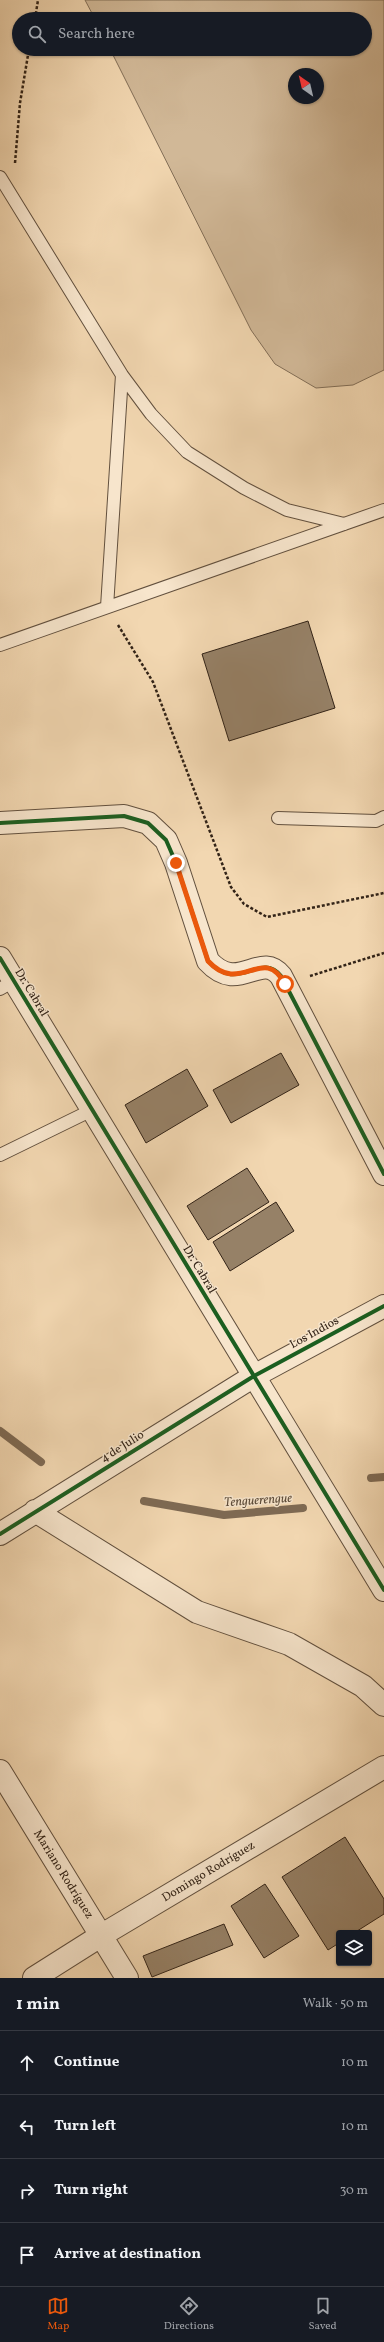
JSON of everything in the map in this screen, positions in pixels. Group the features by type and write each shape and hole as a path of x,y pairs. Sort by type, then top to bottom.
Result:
{"street":[{"path":"0,824 124,816 148,823 166,840 208,961 216,970 229,975 242,974 267,966 275,969 285,984 384,1174"},
{"name":"Dr. Cabral","path":"0,958 7,985 92,1110 384,1590"},
{"name":"Los Indios","path":"254,1376 384,1306"},
{"name":"4 de Julio","path":"0,1534 254,1376"},
{"path":"35,1512 197,1612 289,1644 363,1686 384,1705"},
{"name":"Domingo Rodríguez","path":"34,1978 102,1935 384,1767"},
{"name":"Mariano Rodríguez","path":"0,1771 127,1978"}],"lane":[{"path":"0,177 122,375 151,414 187,452 244,488 287,510 344,524"},
{"path":"107,607 122,375"},
{"path":"0,644 384,510"},
{"path":"278,818 376,821 384,817"},
{"path":"0,1155 92,1110"}],"path":[{"path":"36,12 38,0"},
{"path":"12,198 20,103 28,56"},
{"path":"107,607 153,682 231,887 244,904 267,917 384,893"},
{"path":"285,984 384,952"}],"shaded area":[{"path":"85,0 384,0 384,370 353,385 316,388 275,364 251,330 114,56 372,56 372,12 91,12"}],"building":[{"path":"308,621 335,708 229,741 202,654"},
{"path":"281,1053 299,1085 231,1123 213,1090"},
{"path":"187,1069 208,1106 146,1143 125,1105"},
{"path":"247,1168 269,1202 208,1240 187,1206"},
{"path":"276,1202 294,1231 230,1271 213,1242"},
{"path":"345,1837 384,1899 384,1914 359,1930 336,1930 336,1945 328,1950 282,1877"},
{"path":"265,1884 299,1936 264,1958 231,1906"},
{"path":"224,1924 233,1945 152,1977 143,1956"}],"waterway":[{"name":"Tenguerengue","path":"0,1431 41,1462"},
{"name":"Tenguerengue","path":"371,1478 384,1477"},
{"name":"Tenguerengue","path":"144,1501 224,1515 303,1508"}],"cycle path":[{"path":"0,823 124,816 148,823 166,840 176,863 208,961 219,970 230,974 239,974 265,967 273,969 281,976 384,1174"},
{"path":"0,958 384,1590"},
{"path":"0,1534 254,1376 384,1306"}],"route":[{"path":"176,863 208,961 216,970 229,975 242,974 267,966 275,969 285,984"}]}
